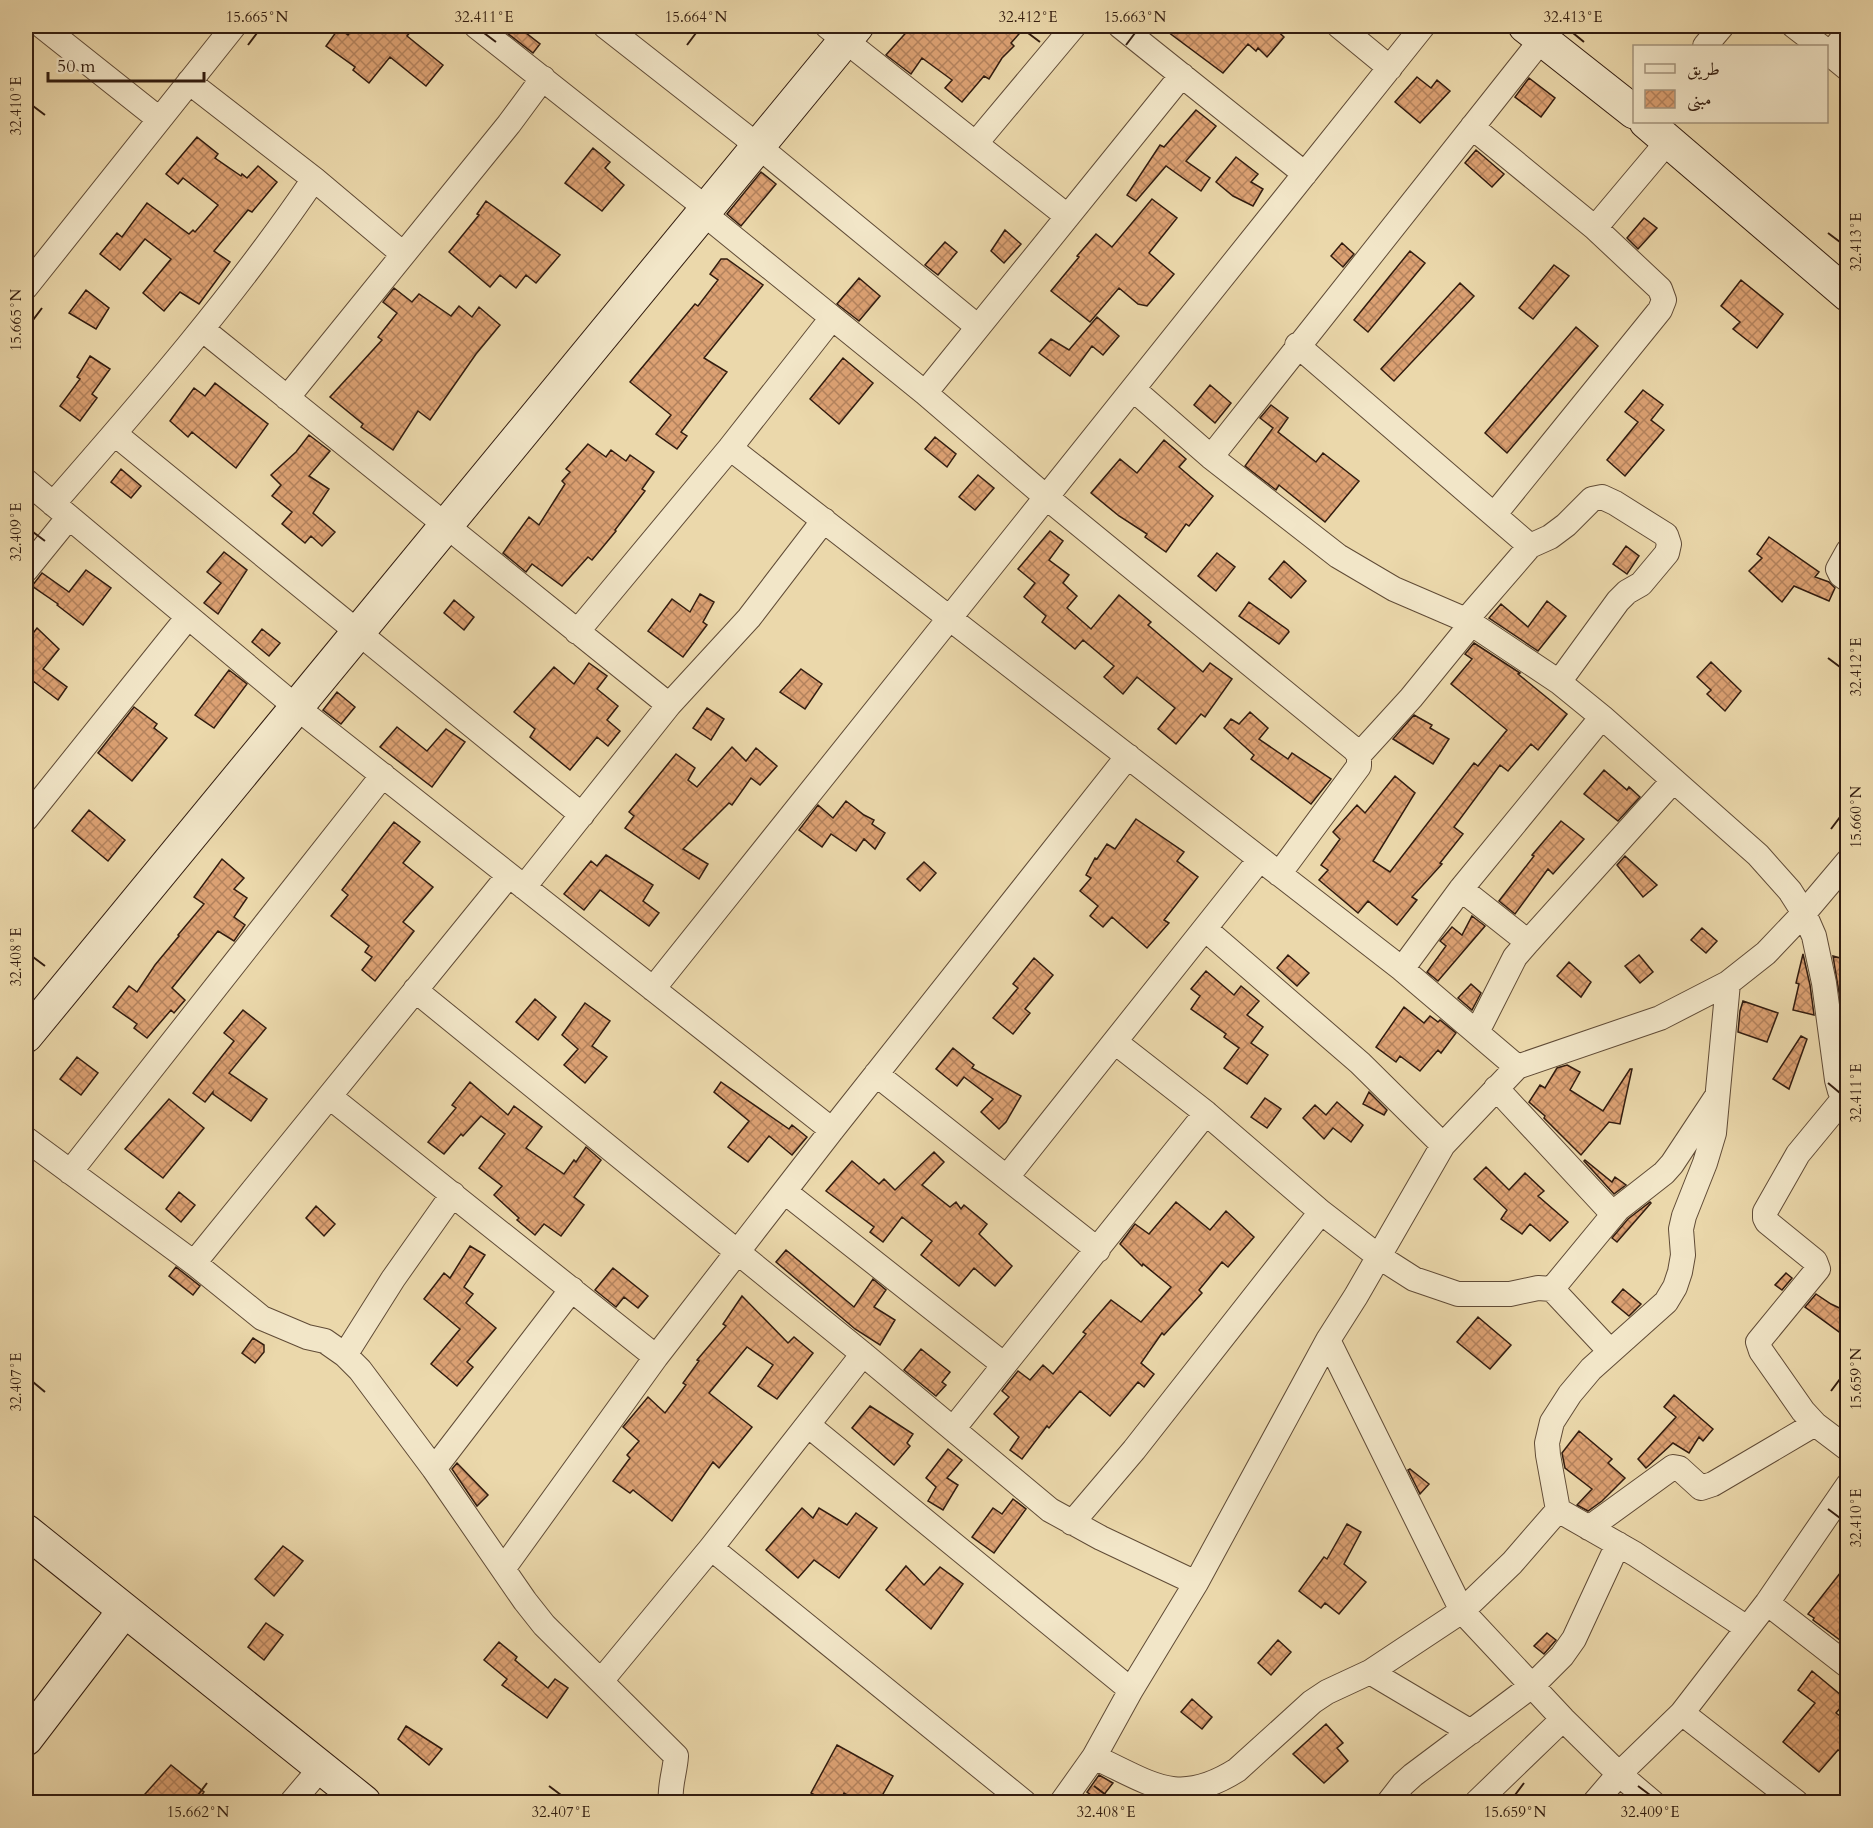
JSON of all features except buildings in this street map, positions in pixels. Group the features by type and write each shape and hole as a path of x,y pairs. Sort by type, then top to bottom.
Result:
{"street":[{"path":"42,26 159,119"},
{"path":"476,26 705,211 925,393 1046,497 1354,748 1359,755 1359,766 1279,874"},
{"path":"605,26 758,146 978,327"},
{"path":"976,143 1074,26"},
{"path":"1120,26 1305,174"},
{"path":"1339,26 1390,68"},
{"path":"653,989 1424,26"},
{"path":"1706,45 1722,26"},
{"path":"1794,26 1818,45"},
{"path":"26,287 230,27"},
{"path":"26,1036 758,146 843,30 976,143 1068,216"},
{"path":"1211,457 1297,345 1472,127 1534,32 1633,110"},
{"path":"1831,55 1848,32"},
{"path":"925,393 1182,75"},
{"path":"287,398 509,124 543,78"},
{"path":"189,82 314,179 404,255"},
{"path":"1472,127 1595,228 1659,289 1664,300 1660,310 1494,514"},
{"path":"1595,228 1657,131 1848,295"},
{"path":"26,570 61,510 115,434 202,329 314,179"},
{"path":"577,632 730,448 832,318"},
{"path":"202,329 669,705"},
{"path":"1297,345 1530,546"},
{"path":"1133,389 1211,457 1338,556 1394,589 1469,621 1559,682 1758,855 1790,891 1804,913 1814,936 1824,983 1837,1080 1846,1098 1798,1154 1768,1204 1764,1215 1767,1222 1815,1261 1818,1266 1817,1273 1758,1342 1761,1351 1803,1410 1815,1424 1848,1449"},
{"path":"115,434 582,815"},
{"path":"730,448 1402,969 1517,1067"},
{"path":"26,482 296,707 832,1130"},
{"path":"1359,755 1410,698 1530,546 1550,537 1566,525 1592,499 1602,497 1616,502 1666,535 1669,544 1667,553 1641,584 1627,592 1618,601 1559,682"},
{"path":"194,1263 415,990 582,815 669,705 749,618 824,520"},
{"path":"1848,551 1838,570 1840,575 1848,580"},
{"path":"26,819 188,617"},
{"path":"1402,969 1461,889 1602,717"},
{"path":"503,1569 656,1357 1128,756"},
{"path":"70,1172 383,776"},
{"path":"1477,1032 1515,957 1673,781"},
{"path":"1008,1177 1260,859"},
{"path":"1062,1803 1094,1757 1131,1690 1196,1583 1328,1340 1443,1145 1517,1067 1660,1018 1728,983 1766,953 1848,861"},
{"path":"1461,889 1528,942"},
{"path":"1205,929 1360,1063 1443,1145"},
{"path":"1728,983 1719,1094 1712,1142 1684,1216 1681,1229 1683,1255 1675,1287 1666,1302 1610,1351 1578,1384 1552,1422 1547,1443 1558,1510 1675,1579 1748,1628"},
{"path":"415,990 739,1252 1050,1509 1072,1523 1196,1583"},
{"path":"1115,1042 1206,1113 1321,1212 1378,1256 1414,1279 1458,1294 1510,1294 1538,1288 1552,1289 1610,1351"},
{"path":"876,1074 1098,1250"},
{"path":"1496,1088 1613,1214"},
{"path":"1552,1289 1613,1214 1664,1173 1719,1094"},
{"path":"330,1097 656,1357"},
{"path":"953,1429 1206,1113"},
{"path":"26,1139 194,1263 262,1318 307,1337 325,1341 345,1355 360,1370 434,1468 544,1625 676,1756 670,1791 671,1803"},
{"path":"785,1192 1003,1364"},
{"path":"345,1355 393,1279 453,1194"},
{"path":"1072,1523 1134,1450 1321,1212"},
{"path":"434,1468 572,1289"},
{"path":"1328,1340 1462,1611 1563,1719 1652,1803"},
{"path":"601,1681 711,1548 863,1354"},
{"path":"1589,1528 1673,1467 1679,1468 1701,1488 1713,1484 1815,1424"},
{"path":"808,1425 1131,1690"},
{"path":"1595,1803 1619,1774 1682,1713 1767,1603 1848,1485"},
{"path":"1173,1791 1193,1790 1223,1779 1237,1770 1312,1702 1327,1692 1370,1672 1462,1611 1522,1552 1558,1510"},
{"path":"26,1531 364,1803"},
{"path":"1389,1803 1402,1784 1413,1775 1533,1686 1569,1647 1618,1544"},
{"path":"711,1548 1024,1803"},
{"path":"1767,1603 1848,1666"},
{"path":"26,1739 124,1611"},
{"path":"1370,1672 1471,1732"},
{"path":"1682,1713 1796,1803"},
{"path":"1477,1803 1563,1719"},
{"path":"1094,1757 1173,1791 1195,1803"},
{"path":"292,1803 320,1768"}]}
